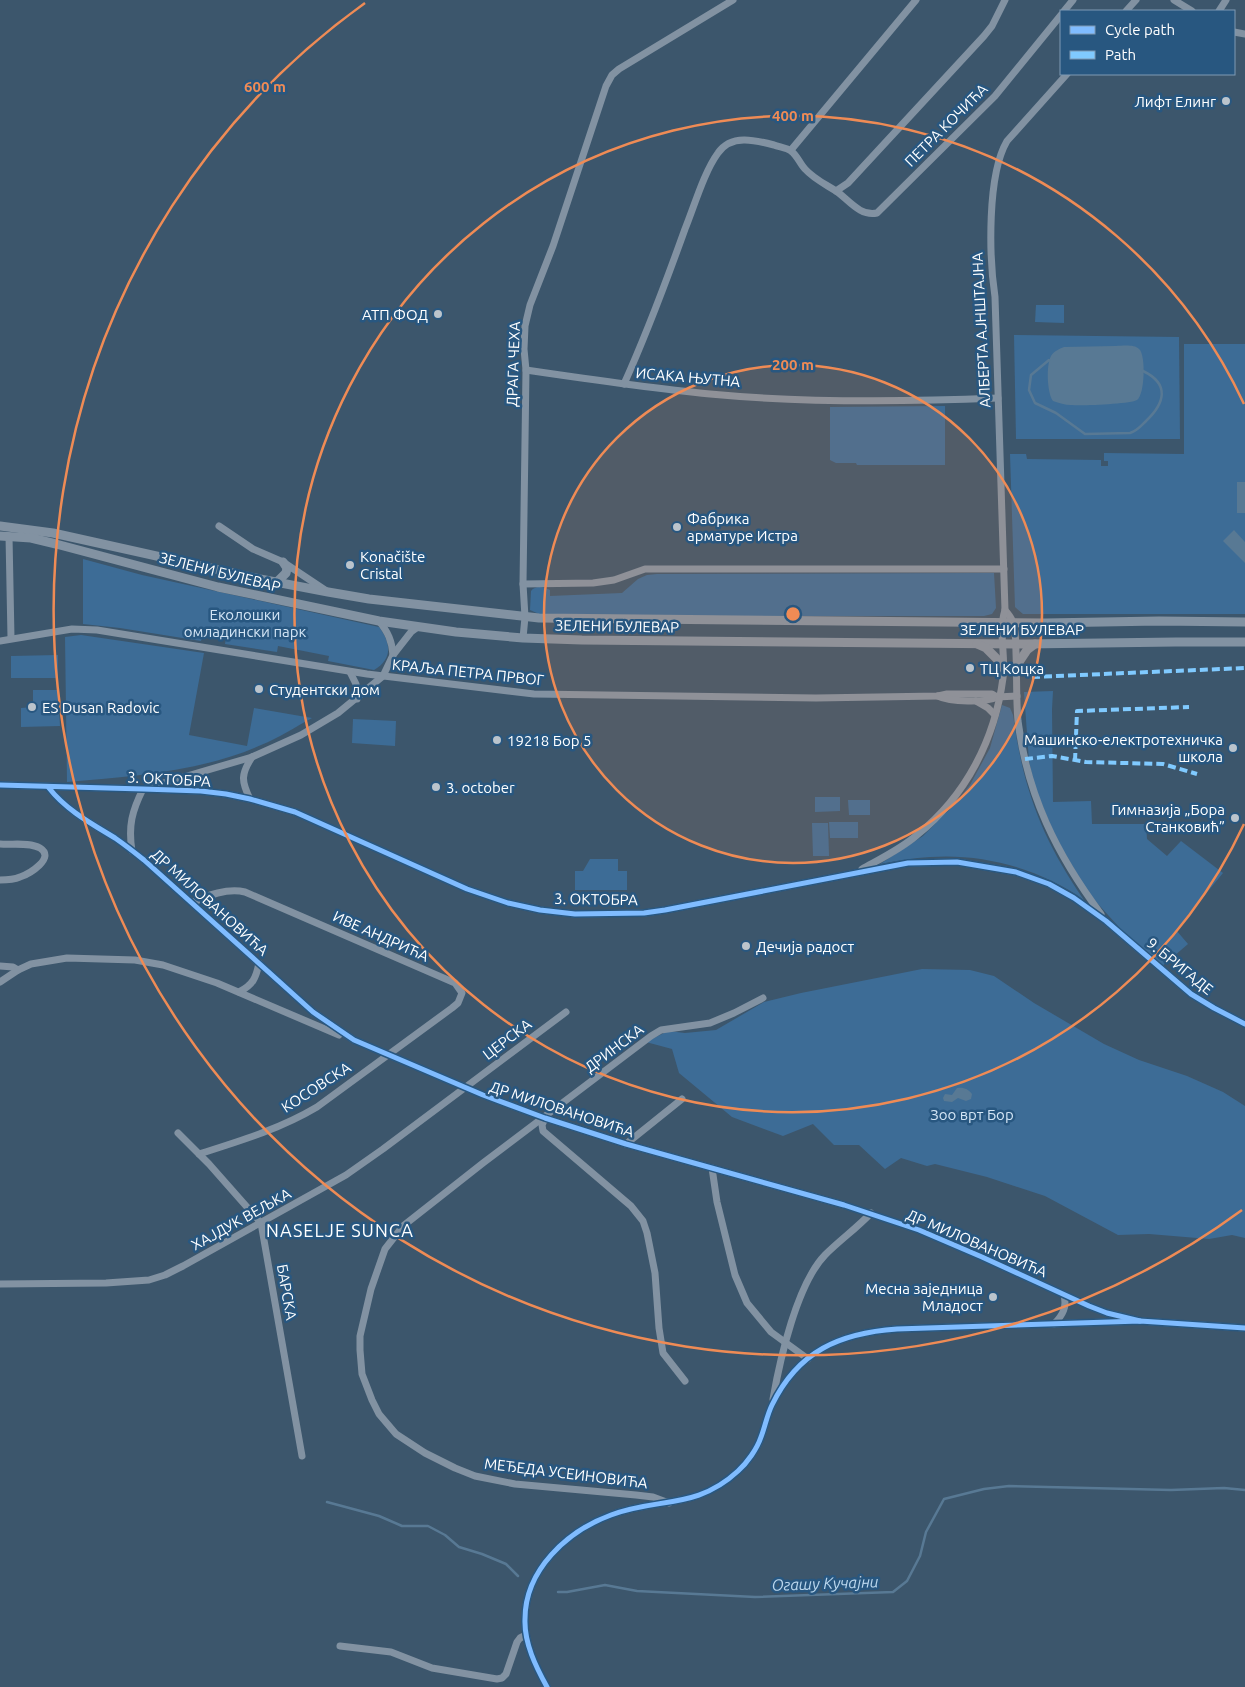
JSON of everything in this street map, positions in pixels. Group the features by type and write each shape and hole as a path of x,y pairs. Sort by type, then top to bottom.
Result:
{"street":[{"name":"ДРАГА ЧЕХА","path":"523,638 525,617 523,584 526,370 524,349 525,326 530,305 553,246 601,99 612,75 733,0"},
{"path":"624,384 658,304 703,183 717,153 728,144 745,140 791,150 916,0"},
{"path":"836,191 848,183 984,36 992,26 1005,0"},
{"path":"1065,10 1073,0"},
{"path":"1127,10 1136,0"},
{"path":"1174,0 1190,10"},
{"name":"ПЕТРА КОЧИЋА","path":"791,150 812,176 866,213 877,213 995,96 1060,16"},
{"name":"АЛБЕРТА АЈНШТАЈНА","path":"1006,610 995,297 991,248 994,189 1001,151 1007,141 1066,75"},
{"name":"ИСАКА ЊУТНА","path":"526,370 711,394 826,400 998,398"},
{"name":"ЗЕЛЕНИ БУЛЕВАР","path":"0,526 53,533 328,592 369,599 525,617 1013,623 1245,622"},
{"path":"219,526 252,548 283,562 328,592"},
{"path":"4,536 12,638"},
{"name":"ЗЕЛЕНИ БУЛЕВАР","path":"4,536 31,538 218,587 379,621 418,628 523,638 1003,644 1245,642"},
{"path":"278,582 286,574 287,568 283,562"},
{"path":"523,584 593,584 614,580 645,569 1004,569"},
{"path":"858,872 917,836 940,814 972,773 981,755 995,716 1004,666 1002,622 1006,610"},
{"path":"1006,610 1013,623 1016,644 1018,722 1032,788 1044,822 1072,873 1106,921"},
{"path":"379,621 389,634 393,655"},
{"path":"132,851 130,840 132,816 143,789 252,757 301,735 338,713 383,676 393,655 411,632 418,628"},
{"name":"КРАЉА ПЕТРА ПРВОГ","path":"0,641 72,629 97,630 350,672 477,688 554,695 807,698 938,696 947,694 1017,696"},
{"path":"974,643 986,648 1004,666"},
{"path":"1017,665 1027,650 1035,644"},
{"path":"350,672 356,684 357,698"},
{"name":"КРАЉА ПЕТРА ПРВОГ","path":"938,696 946,700 991,700 998,696"},
{"path":"974,700 988,708 995,716"},
{"path":"250,799 243,783 244,773 252,757"},
{"name":"3. ОКТОБРА","path":"0,786 201,791 250,799 295,812 467,889 508,904 557,912 600,914 665,910 908,863 957,862 1016,872 1049,884 1074,898 1106,921"},
{"name":"ДР МИЛОВАНОВИЋА","path":"49,788 73,811 132,851 313,1012 354,1040 464,1088 545,1118 626,1144 871,1213 952,1243 1107,1313 1140,1321"},
{"path":"0,844 34,846 42,849 45,855 44,860 39,866 22,877 0,880"},
{"name":"ИВЕ АНДРИЋА","path":"192,903 201,898 224,892 235,890 245,892 457,985 462,993 458,1004 408,1042 387,1055"},
{"name":"9. БРИГАДЕ","path":"1106,921 1191,994 1245,1024"},
{"path":"0,982 18,970 39,962 67,958 135,960 163,964 239,992 354,1040"},
{"path":"239,992 247,988 255,980 259,963"},
{"path":"0,966 13,967 18,970"},
{"name":"ДРИНСКА","path":"545,1118 661,1030 710,1023 763,998"},
{"name":"ЦЕРСКА","path":"464,1088 566,1012"},
{"name":"КОСОВСКА","path":"199,1154 274,1129 299,1118 317,1107 387,1055"},
{"name":"ХАЈДУК ВЕЉКА","path":"0,1284 106,1283 148,1280 165,1275 346,1175 384,1149 464,1088"},
{"path":"626,1144 682,1099"},
{"path":"545,1118 542,1125 543,1131 631,1206 643,1221 655,1273 663,1353 685,1381"},
{"name":"МЕЂЕДА УСЕИНОВИЋА","path":"545,1118 502,1148 413,1217 403,1226 385,1249 371,1289 360,1336 361,1362 366,1386 379,1414 396,1434 425,1453 468,1474 498,1482 636,1495 669,1503"},
{"path":"178,1133 261,1223"},
{"path":"712,1168 717,1202 740,1289 753,1312 771,1332 808,1359"},
{"path":"547,1687 530,1648 524,1620 526,1601 539,1570 562,1544 586,1527 610,1515 639,1507 669,1503 705,1494 738,1471 761,1439 772,1405 786,1343 801,1296 812,1272 825,1256 871,1213"},
{"name":"БАРСКА","path":"261,1223 302,1456"},
{"path":"1054,1324 1064,1312 1066,1304 1064,1295"},
{"path":"772,1405 786,1380 808,1359 839,1340 872,1331 1140,1321 1245,1328"},
{"path":"340,1646 391,1652 417,1664 432,1668 497,1679 502,1678 506,1674 517,1642 520,1638 526,1636"}],"green space":[{"path":"1036,305 1064,305 1064,323 1035,322"},
{"path":"1014,335 1179,337 1180,439 1016,439"},
{"path":"1184,344 1245,344 1245,614 1023,614 1015,607 1010,454 1026,454 1027,459 1101,460 1101,466 1108,466 1108,461 1104,461 1104,453 1184,454"},
{"path":"945,406 945,465 857,465 856,463 836,463 830,460 830,407"},
{"name":"Еколошки омладински парк","path":"83,559 142,575 379,627 388,645 387,656 380,666 374,670 328,661 329,656 278,646 277,652 225,644 226,638 203,634 201,641 83,624"},
{"path":"994,573 996,608 992,614 984,616 547,616 530,610 531,591 537,587 550,590 550,596 622,593 638,579 647,575 657,574"},
{"path":"81,635 204,653 189,735 247,746 254,708 312,718 268,742 216,761 166,771 67,782 65,637"},
{"path":"58,655 58,678 11,678 11,656"},
{"path":"33,690 58,690 60,726 21,727 21,708 33,707"},
{"path":"1053,691 1053,802 1091,801 1092,824 1146,824 1147,839 1167,856 1181,841 1223,873 1176,930 1188,944 1160,968 1127,936 1089,894 1056,838 1035,788 1029,761 1024,692"},
{"path":"1002,705 1010,708 1013,715 1022,767 1036,812 1069,878 1084,900 1067,889 1030,872 1011,865 991,861 950,856 880,864 923,836 956,803 970,785 990,748"},
{"path":"353,719 396,721 395,746 352,743"},
{"path":"815,797 840,797 840,811 815,812"},
{"path":"848,800 870,800 870,815 849,815"},
{"path":"829,822 858,822 858,838 830,838"},
{"path":"812,823 828,823 829,856 813,856"},
{"path":"590,859 618,859 618,871 627,871 627,890 575,890 575,871 583,871"},
{"name":"Зоо врт Бор","path":"922,969 970,970 994,976 1034,1003 1104,1044 1139,1060 1187,1076 1223,1092 1245,1106 1245,1238 1232,1235 1209,1239 1149,1234 1118,1235 1045,1196 987,1177 935,1164 927,1166 901,1158 885,1169 859,1145 834,1145 813,1124 783,1136 732,1117 679,1073 672,1049 646,1042 668,1031 685,1033 716,1030 764,1002"}],"shaded area":[{"path":"1134,346 1139,349 1143,358 1142,391 1137,400 1116,404 1085,405 1066,405 1053,401 1048,386 1049,360 1058,349 1064,347"},
{"path":"1237,482 1245,482 1245,513 1237,513"},
{"path":"1234,530 1245,542 1245,563 1223,541"},
{"path":"957,1088 964,1088 969,1091 972,1094 971,1099 966,1101 958,1098 952,1102 944,1101 945,1094 952,1095"}],"waterway":[{"path":"1049,360 1031,375 1029,390 1035,403 1056,413 1085,434 1130,433 1139,428 1152,414 1161,401 1161,388 1152,376 1143,371"},
{"name":"Огашу Кучајни","path":"558,1592 605,1585 637,1591 755,1597 893,1592 907,1581 920,1556 926,1532 944,1499 984,1489 1009,1486 1171,1490 1224,1488 1245,1490"},
{"name":"Огашу Кучајни","path":"327,1502 379,1516 402,1526 428,1526 445,1535 459,1547 506,1564 518,1576"}],"marked path":[{"path":"1032,677 1245,668"},
{"path":"1075,761 1077,711 1189,707"},
{"path":"1025,759 1052,756 1086,762 1163,764 1197,774"}],"cycle path":[{"path":"0,785 201,791 250,799 295,812 467,889 508,903 540,910 575,914 644,913 665,910 908,863 957,862 1016,872 1049,884 1074,898 1106,921 1191,994 1245,1024"},
{"path":"49,788 71,810 115,838 144,860 313,1012 354,1040 483,1095 545,1118 626,1144 844,1205 919,1230 1089,1306 1107,1313 1140,1321"},
{"path":"547,1687 535,1663 526,1637 525,1619 527,1601 532,1584 552,1555 564,1542 579,1531 611,1515 692,1497 707,1492 722,1483 741,1468 754,1451 761,1437 770,1409 782,1386 808,1358 823,1348 857,1335 897,1329 1140,1321 1245,1328"}],"place":[{"name":"Лифт Елинг","path":"1226,101"},
{"name":"АТП ФОД","path":"438,314"},
{"name":"Фабрика арматуре Истра","path":"677,527"},
{"name":"Konačište Cristal","path":"350,565"},
{"name":"ТЦ Коцка","path":"970,668"},
{"name":"Студентски дом","path":"259,689"},
{"name":"ES Dusan Radovic","path":"32,707"},
{"name":"19218 Бор 5","path":"497,740"},
{"name":"Машинско-електротехничка школа","path":"1233,748"},
{"name":"3. october","path":"436,787"},
{"name":"Гимназија „Бора Станковић”","path":"1235,818"},
{"name":"Дечија радост","path":"746,946"},
{"name":"Месна заједница Младост","path":"993,1297"}],"district":[{"name":"NASELJE SUNCA","path":"340,1230"}]}
